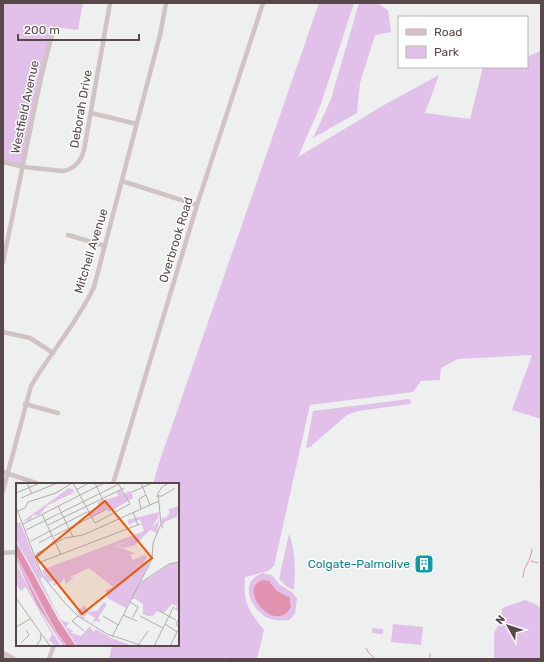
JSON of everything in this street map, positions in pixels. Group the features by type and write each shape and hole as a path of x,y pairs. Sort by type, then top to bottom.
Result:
{"main road":[{"path":"3,654 13,659"}],"street":[{"name":"Deborah Drive","path":"3,162 63,171 70,170 74,167 82,156 110,3"},
{"name":"Mitchell Avenue","path":"3,491 5,472 31,386 85,306 94,287 160,35 166,3"},
{"name":"Overbrook Road","path":"113,483 197,205 263,3"},
{"name":"Westfield Avenue","path":"3,262 41,77 54,27"},
{"path":"91,113 137,124"},
{"path":"122,181 197,205"},
{"path":"68,235 105,246"},
{"path":"3,332 30,338 53,353"},
{"path":"25,404 58,413"},
{"path":"5,472 36,483"},
{"path":"3,553 16,552"},
{"path":"49,659 54,646"}],"green space":[{"path":"3,3 83,3 78,30 55,27 23,166 3,162"},
{"path":"319,3 354,3 321,104 298,157 384,105 439,75 425,113 470,119 483,68 528,68 528,57 541,51 541,419 512,410 532,355 458,359 441,368 440,380 421,381 413,392 310,405 274,566 268,571 245,577 245,594 248,606 264,630 257,659 228,659 225,657 223,659 109,659 112,646 179,646 179,483 153,483"},
{"path":"359,3 380,3 380,5 388,10 391,32 375,35 360,83 357,113 313,138 331,99"},
{"path":"409,399 411,400 410,404 358,411 347,415 310,447 306,448 313,411"},
{"path":"289,534 294,554 294,590 286,586 279,579"},
{"path":"263,573 272,575 280,585 292,592 297,599 295,614 289,620 271,619 265,616 253,604 250,598 249,586 256,576","holes":["271,583 280,594 290,600 290,609 259,605 254,594 254,589"]},
{"path":"525,600 541,608 541,659 494,659 494,633 501,620 502,608"},
{"path":"393,624 423,627 421,645 391,642"},
{"path":"372,628 383,629 383,634 372,633"}],"shaded area":[{"path":"263,580 269,581 277,591 290,598 291,607 284,614 276,616 268,613 256,600 254,592 256,585"}],"waterway":[{"path":"523,577 523,573 532,549"},
{"path":"531,561 538,563"},
{"path":"366,648 375,659"},
{"path":"430,654 430,659"}],"place":[{"name":"Colgate-Palmolive","path":"424,564"}]}
